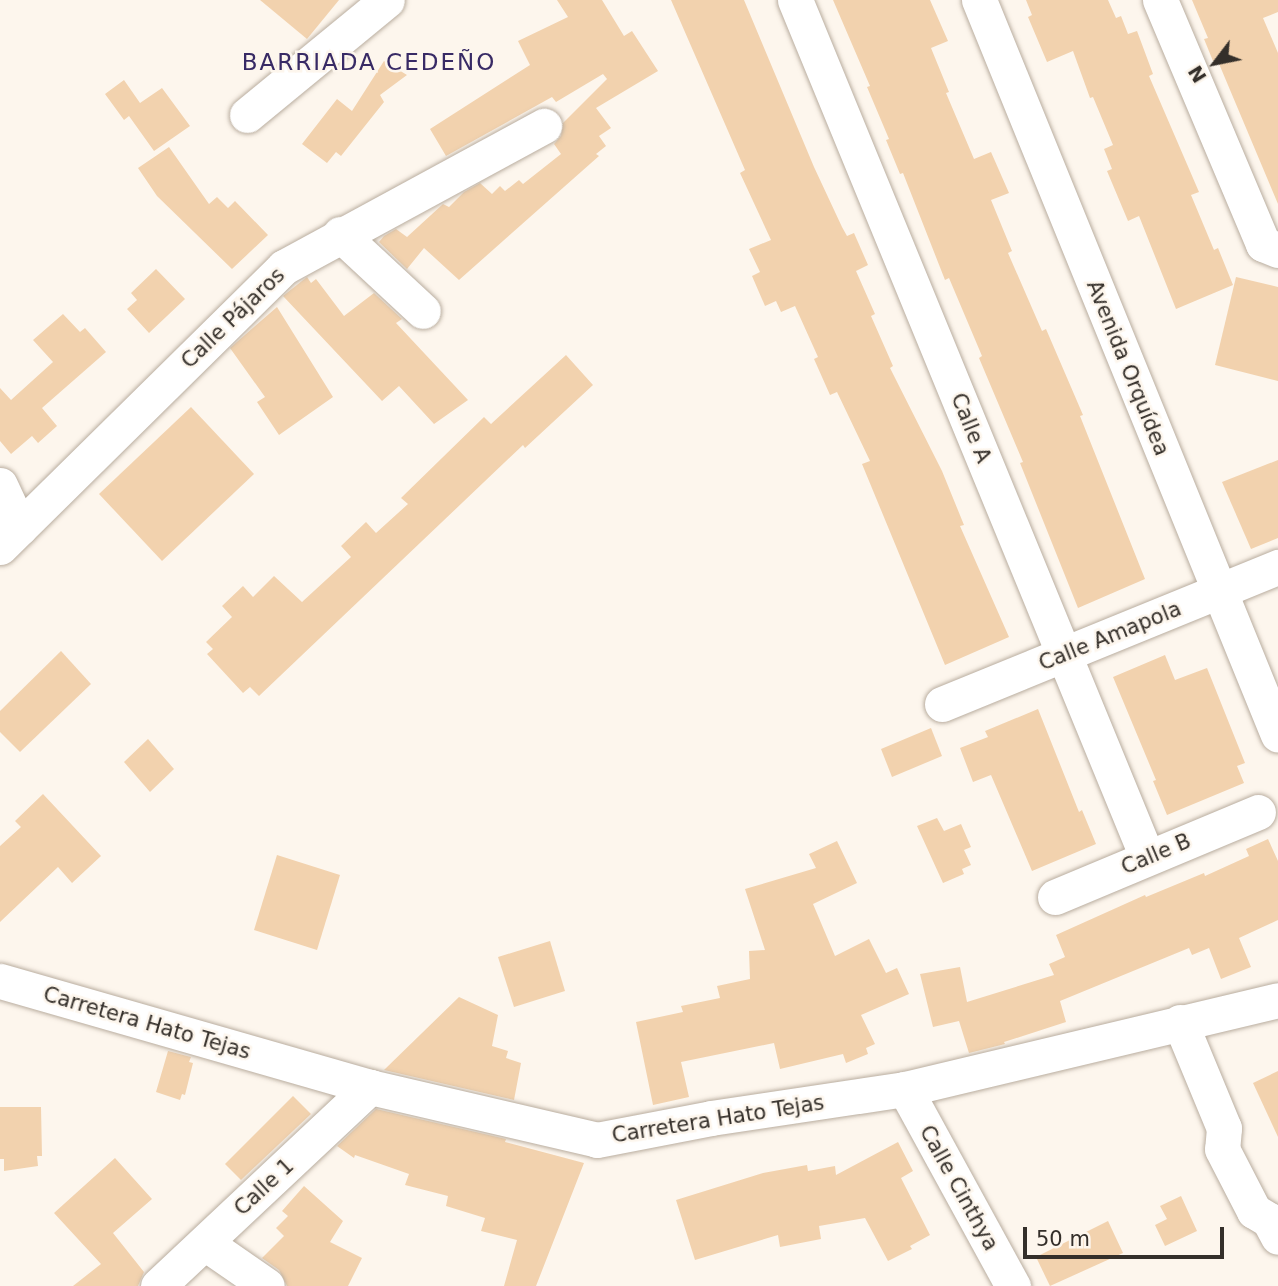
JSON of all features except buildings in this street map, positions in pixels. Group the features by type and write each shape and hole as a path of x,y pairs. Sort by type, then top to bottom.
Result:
{"street":[{"path":"247,115 387,0"},
{"name":"Calle A","path":"796,0 1147,857"},
{"name":"Avenida Orquídea","path":"979,0 1278,735"},
{"path":"1160,0 1263,244 1278,250"},
{"name":"Calle Pájaros","path":"10,537 284,267 340,234 544,126"},
{"path":"340,234 423,311"},
{"path":"0,485 10,537"},
{"name":"Calle Amapola","path":"942,704 1278,567"},
{"name":"Calle B","path":"1055,897 1258,812"},
{"name":"Carretera Hato Tejas","path":"0,981 370,1087 597,1140 711,1118 905,1089 1278,1000"},
{"path":"1180,1022 1224,1128 1241,1138 1260,1173 1273,1202 1274,1229"},
{"name":"Calle 1","path":"158,1286 370,1087"},
{"name":"Calle Cinthya","path":"905,1089 1004,1283"},
{"path":"205,1243 267,1286"}],"district":[{"name":"BARRIADA CEDEÑO","path":"369,62"}]}
